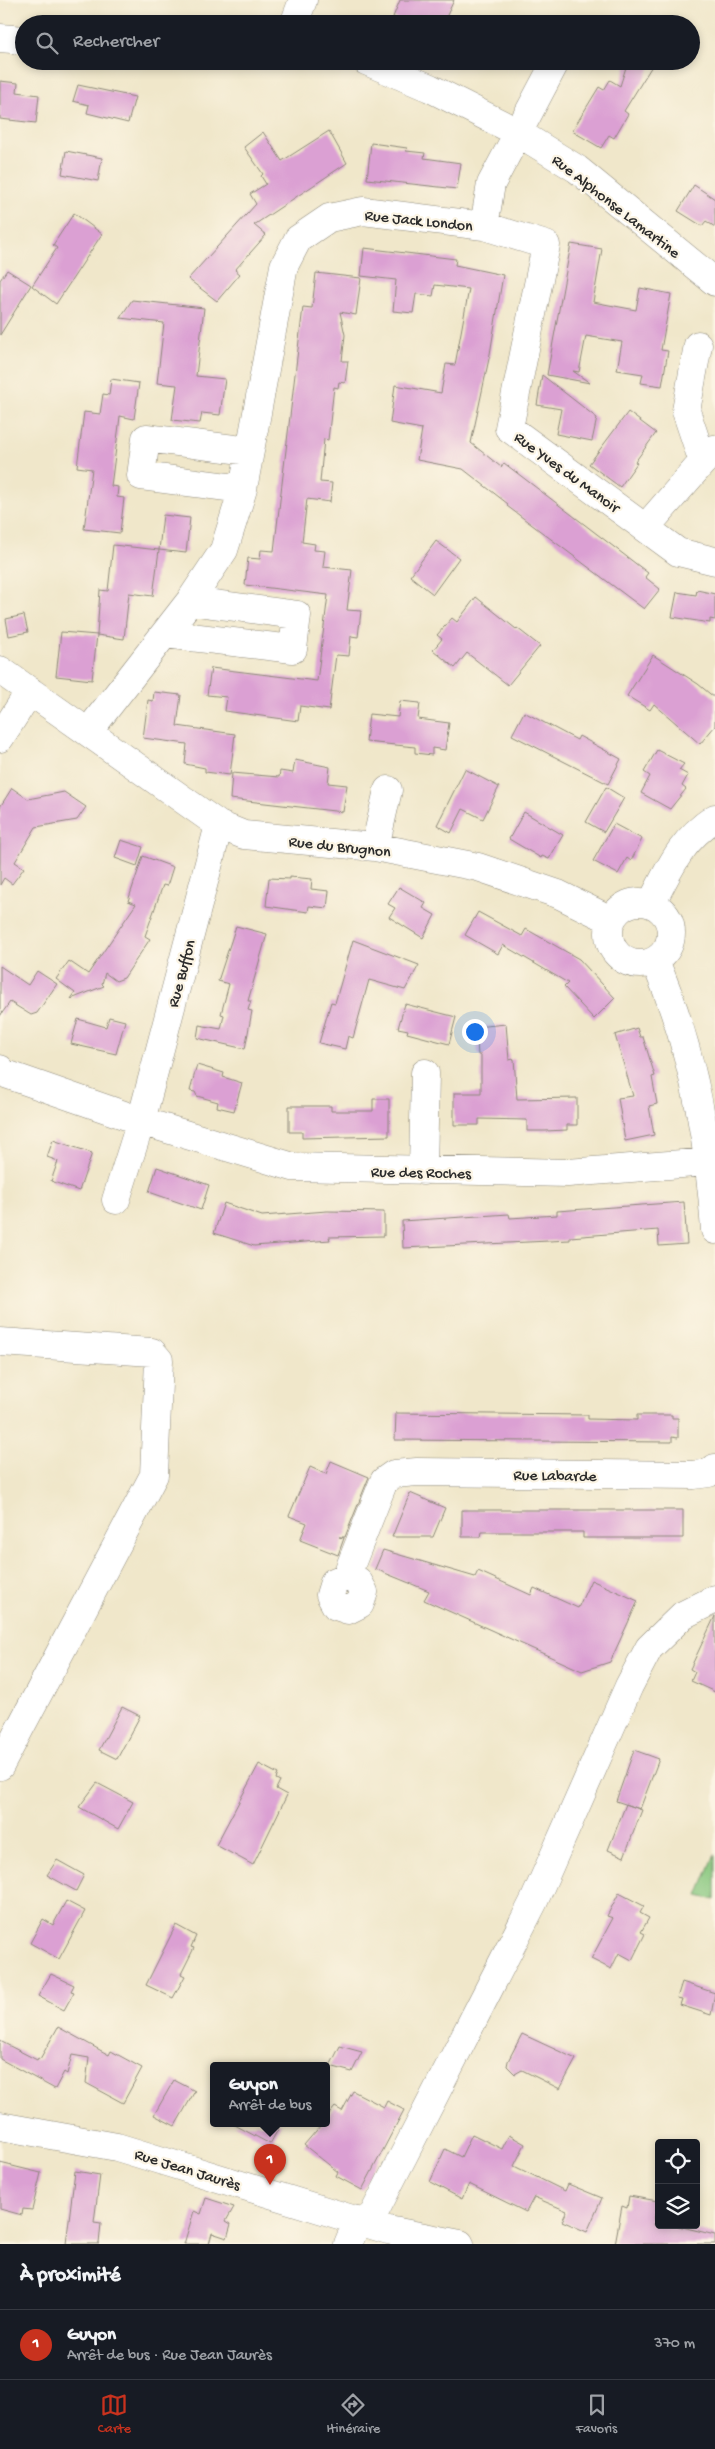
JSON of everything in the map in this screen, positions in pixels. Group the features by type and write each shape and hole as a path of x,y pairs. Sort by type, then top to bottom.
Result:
{"street":[{"path":"297,15 303,0"},
{"path":"0,38 15,39"},
{"name":"Rue Alphonse Lamartine","path":"387,70 430,88 517,132 577,169 715,282"},
{"path":"517,132 551,70"},
{"name":"Rue Jack London","path":"88,732 190,601 224,550 243,489 284,266 298,239 329,218 363,211 484,226 491,184 517,132"},
{"name":"Rue Yves du Manoir","path":"484,226 546,245 509,428 678,552 715,561"},
{"path":"646,527 709,454 686,411 698,345"},
{"path":"243,489 141,476 146,438 250,451"},
{"path":"165,634 292,649 297,615 190,601"},
{"name":"Rue du Brugnon","path":"0,670 219,825 244,835 375,847 478,867 558,894 612,920"},
{"path":"0,738 30,691"},
{"path":"375,847 388,790"},
{"path":"651,904 682,846 702,827 715,818"},
{"name":"Rue Buffon","path":"141,1121 219,825"},
{"path":"632,903 651,904 667,916 672,936 666,950 655,961 636,964 619,956 609,939 612,920 616,912 632,903"},
{"path":"655,961 666,985 699,1098 715,1230"},
{"name":"Rue des Roches","path":"0,1069 3,1073 141,1121 293,1167 568,1173 707,1162"},
{"path":"423,1171 426,1073"},
{"path":"116,1200 141,1121"},
{"path":"0,1342 152,1352 159,1360 154,1475 0,1766"},
{"name":"Rue Labarde","path":"352,1579 394,1485 394,1474 417,1472 694,1475 709,1473 715,1468"},
{"path":"348,2244 364,2221 534,1901 629,1686 649,1648 683,1615 715,1599"},
{"name":"Rue Jean Jaurès","path":"0,2126 117,2147 364,2221 388,2230 460,2244"}],"green space":[{"path":"715,1854 715,1900 698,1896"}],"building":[{"path":"400,0 454,0 447,15 394,15"},
{"path":"625,70 649,70 624,111 628,114 614,138 609,135 601,148 572,131 599,87 604,90 610,80 620,86"},
{"path":"0,81 18,83 17,92 39,95 36,123 0,119"},
{"path":"78,85 135,97 128,123 87,113 89,105 73,101"},
{"path":"329,131 347,163 254,225 266,235 235,270 240,274 217,301 188,279 256,204 250,194 266,184 261,176 263,174 244,147 263,132 282,161"},
{"path":"371,143 407,148 406,151 425,153 424,158 461,163 457,189 367,179"},
{"path":"66,151 102,158 98,181 62,174"},
{"path":"694,185 715,199 715,227 706,221 702,226 678,211"},
{"path":"74,213 102,234 56,304 32,286 57,248 53,245"},
{"path":"571,244 602,249 593,302 636,310 640,288 671,294 661,350 668,351 662,386 641,383 643,374 617,370 622,342 586,336 579,372 573,371 590,383 547,375"},
{"path":"364,248 456,259 455,265 503,275 490,354 471,443 501,467 504,463 648,573 645,577 660,589 644,609 507,506 508,504 463,469 417,460 422,429 390,423 395,385 441,393 446,364 455,365 469,289 435,285 433,296 416,294 413,313 393,311 396,280 361,276"},
{"path":"7,270 31,285 0,335 0,280"},
{"path":"316,273 361,278 356,315 340,312 345,335 342,361 348,361 345,383 339,382 338,388 334,387 328,440 324,439 320,482 332,483 330,502 307,499 302,542 315,544 314,550 325,551 323,567 352,570 347,610 361,611 358,637 351,636 349,656 336,655 329,710 300,706 298,721 225,711 227,697 207,695 211,668 317,681 328,595 245,585 248,558 260,559 261,550 274,551 303,307 312,308"},
{"path":"132,300 204,308 196,376 225,379 220,415 202,413 200,423 172,420 177,385 157,383 164,323 120,318"},
{"path":"542,375 597,418 592,441 556,434 561,409 537,405"},
{"path":"111,379 139,383 134,419 120,416 111,486 118,487 117,497 124,498 120,533 84,529 92,469 77,467 84,412 100,414 103,394 109,395"},
{"path":"628,412 656,433 620,487 589,464"},
{"path":"163,515 190,518 186,553 159,550"},
{"path":"436,541 459,558 433,594 410,576"},
{"path":"113,545 159,550 153,596 129,593 124,639 97,635 100,590 108,591"},
{"path":"697,590 715,594 715,620 710,619 710,623 672,617 677,592 696,595"},
{"path":"476,597 540,646 508,685 467,653 455,668 433,650 442,639 437,635 452,618 457,622"},
{"path":"24,615 28,632 9,636 6,619"},
{"path":"61,632 97,635 92,680 56,676"},
{"path":"653,655 698,684 715,698 715,726 700,744 654,704 650,710 627,696"},
{"path":"154,692 181,695 177,726 235,734 230,775 205,772 205,768 185,764 187,744 143,738 148,700 153,701"},
{"path":"400,701 420,703 418,719 449,723 445,750 432,748 432,755 415,753 415,747 366,742 369,714 398,717"},
{"path":"524,712 577,740 579,736 621,759 608,784 512,735"},
{"path":"657,750 684,764 679,770 688,775 682,786 686,789 670,809 641,793 650,776 644,772"},
{"path":"295,760 330,767 328,783 347,785 343,812 230,799 232,773 279,777 280,771 293,773"},
{"path":"465,769 499,787 483,819 463,809 451,833 437,825"},
{"path":"606,787 624,798 604,832 586,822"},
{"path":"12,788 28,799 64,792 86,807 77,820 36,827 15,862 24,868 12,884 4,878 0,885 0,807"},
{"path":"524,812 563,835 549,859 542,856 541,858 509,839"},
{"path":"614,824 642,839 631,861 627,858 618,874 593,861"},
{"path":"121,840 143,847 137,866 115,858"},
{"path":"143,856 173,867 167,886 163,885 145,936 150,939 124,978 116,981 105,973 102,984 104,986 71,999 75,993 56,979 69,961 88,974 136,904 128,901"},
{"path":"290,877 312,879 311,889 329,891 327,908 309,906 308,912 266,906 269,878 290,879"},
{"path":"399,887 426,903 423,908 435,915 423,938 389,917 395,908 388,904"},
{"path":"478,912 522,936 526,929 579,959 615,998 594,1019 564,987 568,983 503,945 498,954 465,935"},
{"path":"236,926 267,934 248,1001 251,1001 248,1010 252,1011 245,1049 197,1038 199,1025 221,1029 224,1015 221,1014 229,984 218,981"},
{"path":"353,940 419,965 405,990 369,980 353,1038 348,1036 345,1049 319,1043 331,1002 335,1003"},
{"path":"0,966 28,985 37,971 57,984 37,1013 31,1015 10,1002 0,1016"},
{"path":"405,1004 456,1017 449,1044 407,1033 408,1030 398,1028"},
{"path":"109,1017 125,1021 116,1054 71,1044 78,1019 106,1027"},
{"path":"506,1024 509,1060 514,1059 517,1099 577,1098 577,1125 567,1125 567,1130 527,1131 527,1120 479,1119 479,1125 454,1125 454,1093 481,1093 481,1055 478,1055 476,1027"},
{"path":"637,1028 640,1037 643,1037 655,1076 652,1077 657,1104 649,1106 654,1135 625,1141 618,1098 633,1096 615,1035"},
{"path":"197,1065 224,1073 223,1077 242,1083 234,1111 217,1107 218,1102 197,1096 195,1092 190,1091"},
{"path":"373,1099 389,1099 389,1136 302,1138 302,1132 289,1132 289,1106 331,1106 331,1111 373,1111"},
{"path":"53,1140 92,1153 79,1191 51,1181 58,1161 47,1157"},
{"path":"157,1167 209,1185 201,1210 149,1192"},
{"path":"684,1202 687,1244 659,1246 658,1230 570,1237 570,1240 403,1248 402,1221 509,1214 510,1218 557,1215 557,1211"},
{"path":"224,1203 262,1216 327,1211 384,1212 384,1236 329,1237 330,1240 254,1246 214,1233"},
{"path":"396,1413 588,1415 588,1419 637,1420 637,1415 672,1415 672,1418 678,1418 678,1438 672,1437 672,1442 395,1440"},
{"path":"331,1461 369,1477 345,1537 339,1537 344,1538 338,1555 300,1540 307,1523 289,1516 310,1467 326,1474"},
{"path":"410,1493 445,1508 433,1537 392,1537"},
{"path":"462,1510 683,1510 683,1538 583,1538 583,1532 482,1532 481,1537 462,1537"},
{"path":"383,1550 475,1577 478,1571 531,1595 534,1588 578,1608 591,1580 638,1601 610,1662 582,1671 424,1600 429,1591 375,1569"},
{"path":"715,1616 715,1692 691,1681 695,1672 690,1669"},
{"path":"122,1707 140,1716 117,1759 99,1750"},
{"path":"634,1750 659,1759 640,1809 616,1801"},
{"path":"259,1764 278,1774 276,1779 280,1781 276,1789 287,1795 253,1865 216,1845"},
{"path":"97,1783 133,1802 118,1829 79,1807"},
{"path":"626,1804 642,1810 624,1857 608,1850"},
{"path":"57,1860 84,1875 76,1891 47,1875"},
{"path":"619,1893 644,1906 640,1913 649,1918 641,1932 645,1934 632,1960 619,1953 611,1969 591,1959 613,1918 607,1916"},
{"path":"66,1901 85,1911 59,1959 30,1943 43,1919 53,1925"},
{"path":"176,1925 196,1936 191,1947 194,1948 181,1974 185,1976 173,1998 146,1985"},
{"path":"51,1974 74,1985 71,1991 74,1992 64,2010 38,1996"},
{"path":"682,1982 715,1993 711,2015 680,2005 682,1999 677,1998"},
{"path":"58,2027 109,2055 111,2051 142,2068 123,2103 86,2083 89,2058 72,2055 67,2074 64,2072 55,2089 0,2059 0,2041 37,2060 38,2058 40,2059"},
{"path":"522,2034 576,2059 560,2089 522,2070 515,2074 507,2066"},
{"path":"340,2046 362,2052 352,2072 330,2066"},
{"path":"174,2080 195,2091 175,2126 154,2115"},
{"path":"353,2091 384,2107 387,2101 404,2110 362,2190 336,2176 338,2172 304,2145 319,2127 330,2127 330,2113 335,2107 342,2111"},
{"path":"239,2127 279,2127 270,2144"},
{"path":"472,2134 502,2149 509,2135 525,2144 514,2166 565,2191 568,2184 602,2198 587,2232 562,2221 567,2211 534,2197 526,2212 469,2184 462,2199 430,2182 445,2149 461,2157"},
{"path":"0,2163 41,2173 32,2210 23,2209 22,2215 0,2209"},
{"path":"75,2171 100,2175 94,2222 101,2223 99,2244 66,2244"},
{"path":"629,2196 655,2200 653,2225 655,2225 655,2229 690,2229 715,2235 715,2244 615,2244 622,2206 627,2208"},
{"path":"206,2198 234,2207 226,2221 231,2224 227,2238 212,2233 209,2244 184,2244 194,2211 201,2214"}],"place":[{"name":"Guyon","path":"270,2185"}]}
